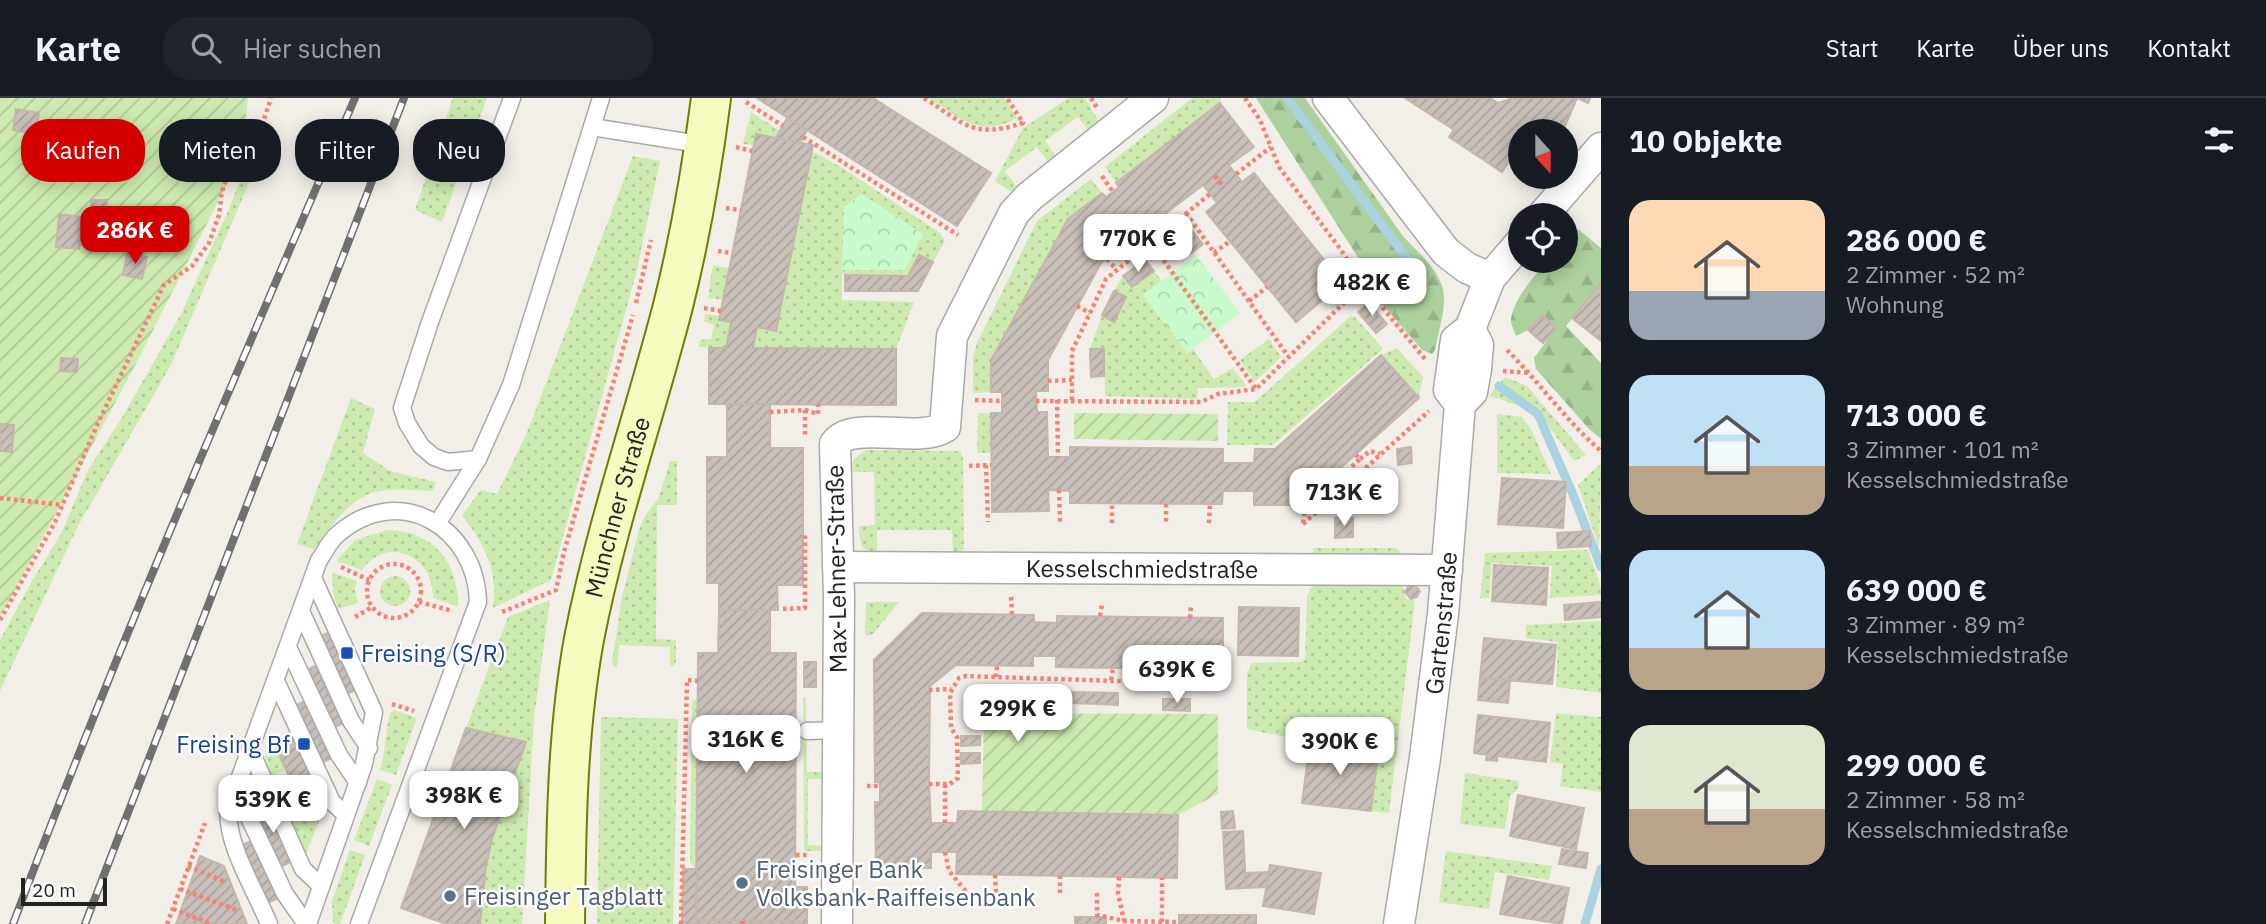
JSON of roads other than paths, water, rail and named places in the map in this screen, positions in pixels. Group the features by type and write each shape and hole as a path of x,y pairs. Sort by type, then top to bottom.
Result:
{"main road":[{"name":"Münchner Straße","path":"565,924 568,782 576,690 584,639 608,532 720,146 728,100"}],"street":[{"name":"Max-Lehner-Straße","path":"837,924 838,566 835,444 838,439 853,433 930,433 944,427 952,336 1014,213 1029,197 1153,98"},
{"path":"1328,98 1446,252 1467,268 1490,278"},
{"path":"1554,203 1601,148"},
{"name":"Gartenstraße","path":"1399,924 1425,758 1447,570 1448,405 1472,392 1478,345 1470,329 1490,278 1508,257"},
{"name":"Kesselschmiedstraße","path":"838,566 1447,570"}],"lane":[{"path":"478,459 448,462 433,457 421,446 407,424 402,408 430,322 512,98"},
{"path":"437,524 478,459 511,385 601,98"},
{"path":"592,127 720,146"},
{"path":"270,924 236,849 227,819 235,788 314,580 319,560 337,535 354,523 373,515 401,510 430,519 451,533 470,562 478,586 478,603 359,924"},
{"path":"307,924 358,783 369,748 374,712 314,580"},
{"path":"301,611 351,721 369,748"},
{"path":"288,647 339,755 358,783"},
{"path":"276,681 332,802 346,816"},
{"path":"807,731 838,730"},
{"path":"250,749 303,869 321,886"},
{"path":"235,788 285,894 307,924"}],"waterway":[{"path":"1287,98 1417,272"},
{"path":"1499,386 1538,414 1601,567"},
{"path":"1585,924 1601,869"}],"railway":[{"path":"13,924 136,612 355,98"},
{"path":"85,924 404,98"}],"place":[{"name":"Freising (S/R)","path":"347,653"},
{"name":"Freising Bf","path":"304,744"},
{"name":"Freisinger Bank Volksbank-Raiffeisenbank","path":"742,883"},
{"name":"Freisinger Tagblatt","path":"450,896"}]}
